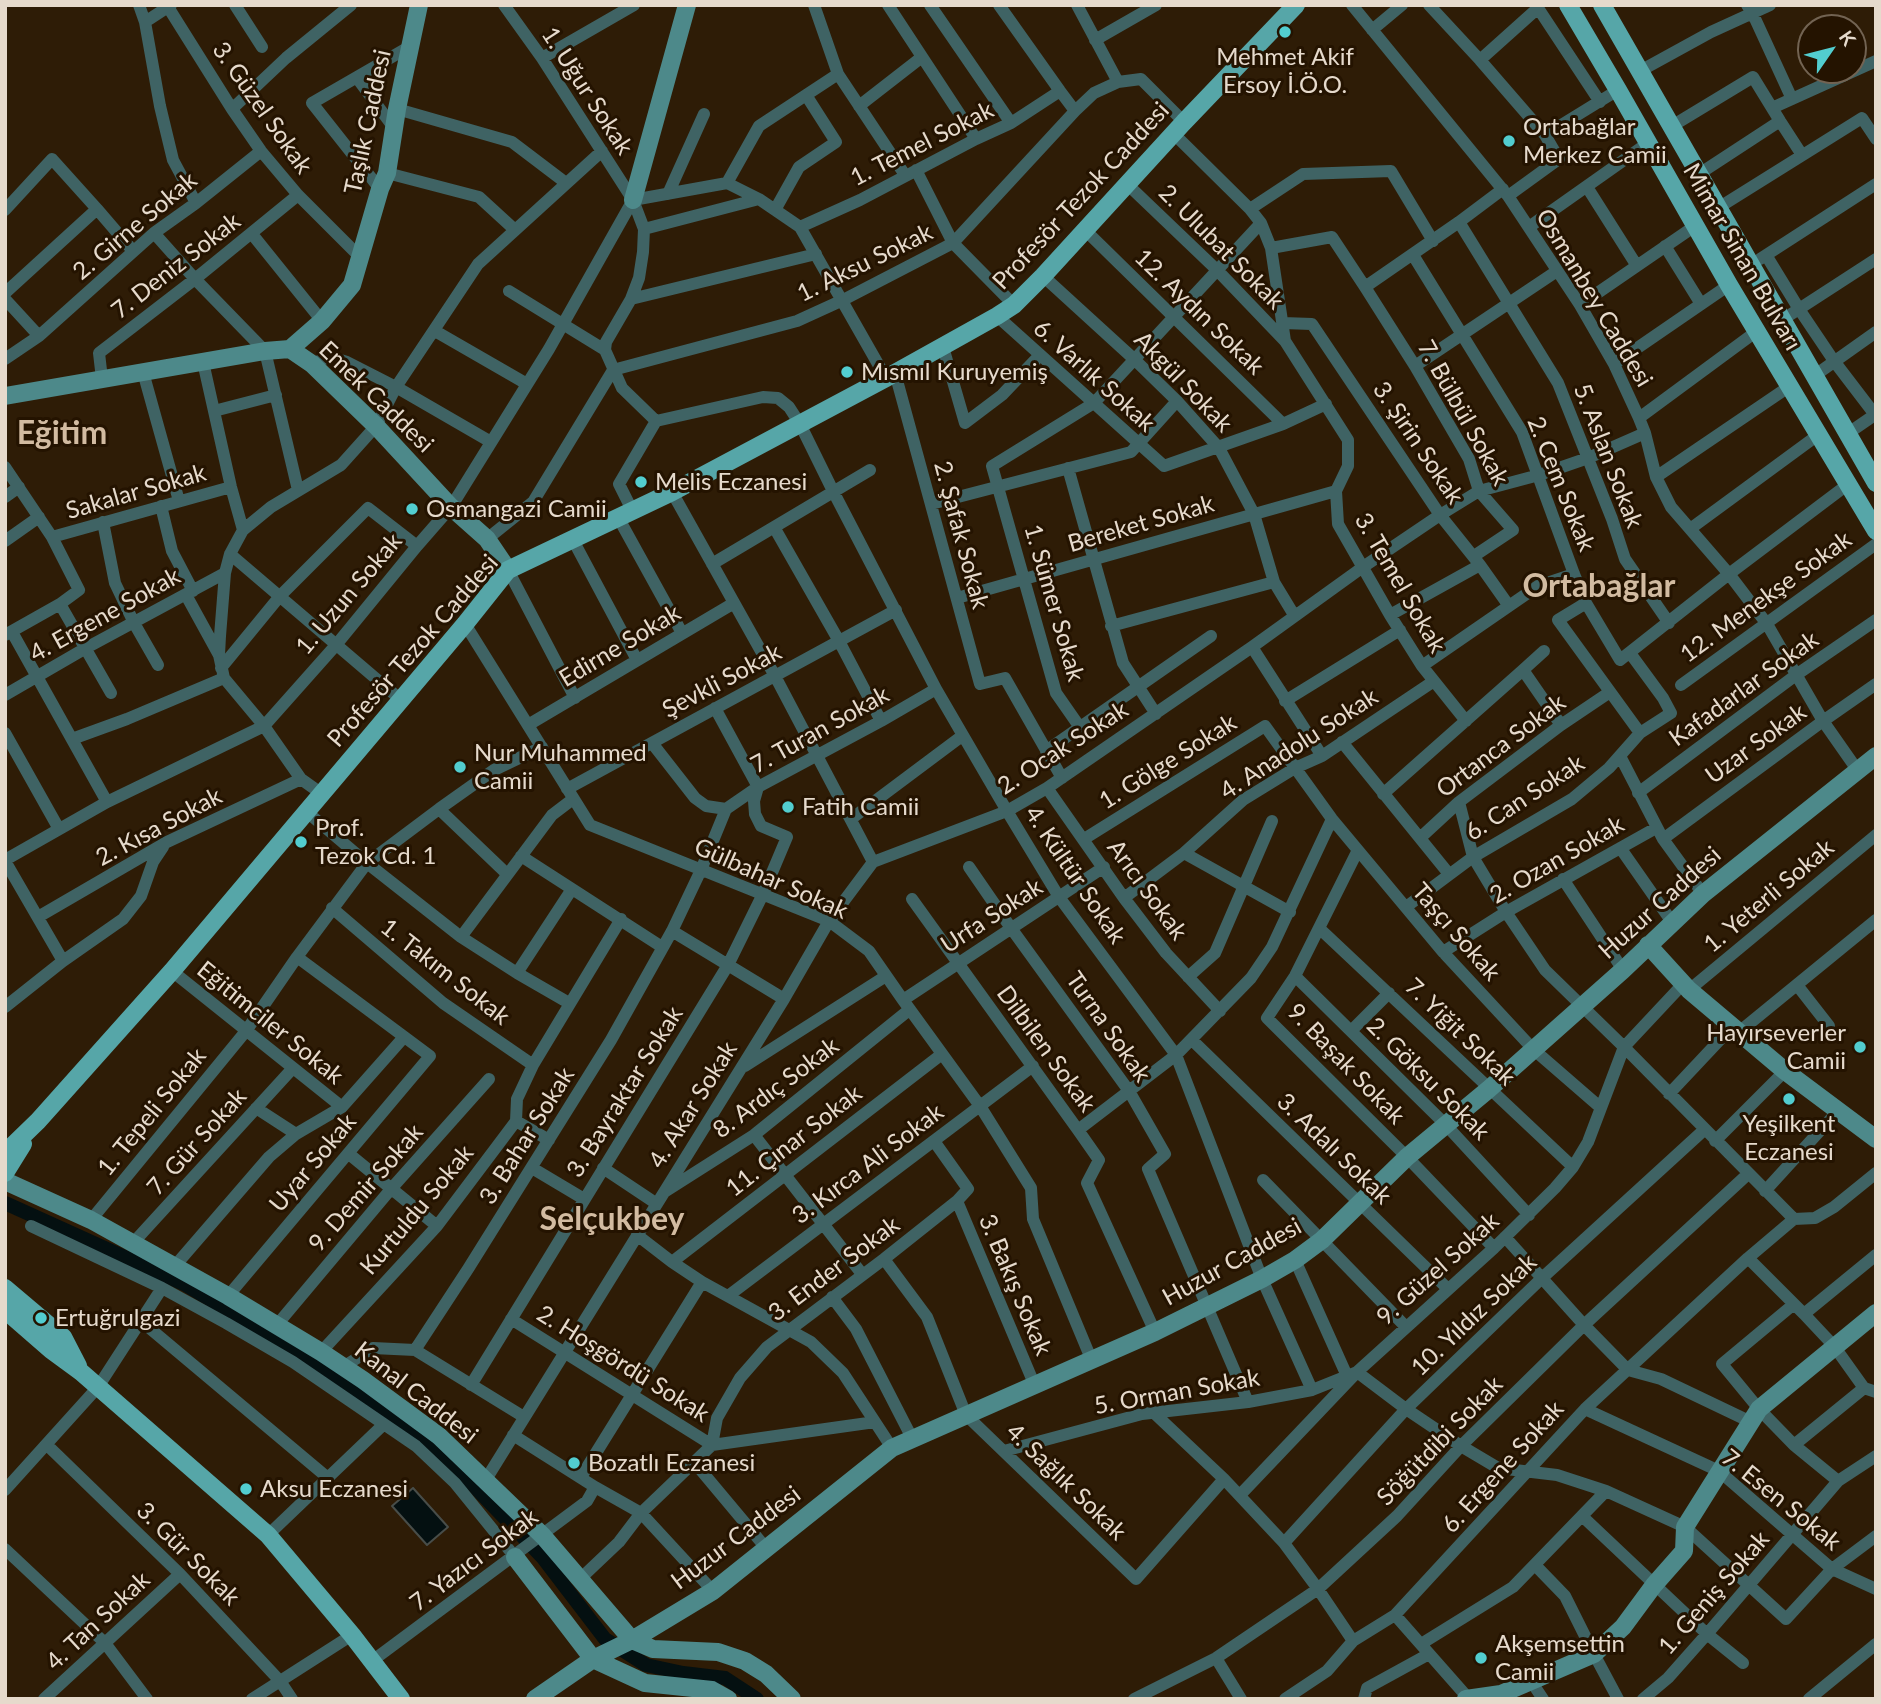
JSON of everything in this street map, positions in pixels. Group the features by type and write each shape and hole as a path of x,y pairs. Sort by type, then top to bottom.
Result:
{"main road":[{"name":"Profesör Tezok Caddesi","path":"38,1121 172,971 508,570 672,492 890,376 1014,305 1179,128 1280,13 1296,5"},
{"name":"Mimar Sinan Bulvarı","path":"1568,5 1729,285 1876,531"},
{"name":"Mimar Sinan Bulvarı","path":"1602,5 1847,434 1873,472"},
{"path":"5,1153 38,1121"},
{"path":"5,1173 38,1121"},
{"path":"5,1288 62,1337 81,1372"},
{"path":"5,1310 81,1372 268,1535 352,1635 401,1699"}],"street":[{"path":"139,5 145,22 173,160 195,203"},
{"path":"236,5 262,47"},
{"path":"232,109 286,58 351,5"},
{"name":"Taşlık Caddesi","path":"290,349 322,321 352,285 383,181 419,5"},
{"name":"1. Uğur Sokak","path":"504,5 542,58 633,200 644,229"},
{"path":"542,58 634,5"},
{"path":"687,5 633,200 727,183 760,199 800,227"},
{"path":"814,5 838,74 859,107 910,173 953,243 1014,305"},
{"path":"888,5 976,139"},
{"path":"930,5 1011,123"},
{"path":"999,5 1075,111"},
{"path":"1077,5 1118,82"},
{"path":"1095,40 1156,5"},
{"name":"Osmanbey Caddesi","path":"1352,5 1506,193 1580,305 1614,364 1639,418 1656,477 1671,507 1729,574 1767,624 1823,721 1858,771"},
{"path":"1373,30 1402,5"},
{"path":"1365,287 1459,222 1559,159 1545,135 1429,5"},
{"path":"1640,71 1750,9 1770,5"},
{"path":"145,22 170,6"},
{"name":"3. Güzel Sokak","path":"170,6 232,109 261,150 298,195 360,257"},
{"path":"1480,60 1537,6 1600,102"},
{"path":"1750,9 1792,99"},
{"path":"409,47 312,103 383,181 479,197 515,230"},
{"path":"859,107 922,57"},
{"path":"1772,108 1876,61"},
{"path":"727,183 759,125 838,74"},
{"path":"1672,126 1754,77 1802,155"},
{"path":"357,78 394,128"},
{"name":"3. Temel Sokak","path":"1118,82 1142,79 1179,128 1261,223 1271,248 1285,341 1348,440 1348,466 1336,491 1338,524 1422,666 1466,721"},
{"name":"1. Aksu Sokak","path":"613,370 797,320 843,300 953,243 1075,111 1094,93 1118,82"},
{"path":"1545,135 1618,90"},
{"name":"1. Temel Sokak","path":"800,227 860,200 1011,123 1060,91"},
{"path":"775,210 799,167 836,142 806,95"},
{"path":"397,109 512,142 566,183"},
{"path":"668,194 704,114"},
{"path":"1718,208 1862,118 1876,139"},
{"path":"1699,174 1780,121"},
{"path":"1529,228 1648,143"},
{"name":"2. Girne Sokak","path":"5,359 39,337 154,233 261,150"},
{"path":"221,667 225,573 230,554 243,530 271,507 341,465 376,426 397,387 478,264 602,151"},
{"path":"5,210 52,159 133,251"},
{"path":"1250,209 1303,174 1391,171 1433,241"},
{"name":"2. Ulubat Sokak","path":"1127,184 1285,341"},
{"path":"1751,265 1876,184"},
{"path":"1587,187 1637,266"},
{"name":"7. Deniz Sokak","path":"102,379 99,353 298,195"},
{"path":"682,633 626,515 619,484 656,421 622,388 605,350 606,342 631,299 639,278 644,229 760,199"},
{"name":"1. Uzun Sokak","path":"5,861 107,802 264,726 336,645 451,507 563,324 633,200"},
{"path":"5,293 97,209"},
{"name":"5. Aslan Sokak","path":"1459,222 1558,383 1625,559 1669,623"},
{"path":"999,486 992,466 1094,403 1261,223"},
{"path":"1580,305 1695,226"},
{"name":"2. Şafak Sokak","path":"800,227 890,376 931,503 980,684 1005,678 1046,751"},
{"name":"12. Aydın Sokak","path":"1085,230 1283,424"},
{"path":"154,233 265,351 298,490"},
{"path":"251,234 322,321"},
{"name":"7. Bülbül Sokak","path":"1271,248 1332,237 1415,366 1469,460 1479,491 1513,530 1477,560"},
{"path":"1665,246 1701,304"},
{"path":"631,299 816,254"},
{"name":"2. Cem Sokak","path":"1413,254 1522,432 1586,603 1625,657"},
{"path":"1766,255 1834,361 1876,415 1847,434"},
{"path":"1782,320 1876,259"},
{"path":"1415,366 1557,271"},
{"name":"Akgül Sokak","path":"1043,276 1177,401 1219,448 1254,514 1273,582 1294,615"},
{"path":"1614,364 1729,285"},
{"path":"509,290 605,350"},
{"path":"5,299 39,337"},
{"name":"6. Varlık Sokak","path":"997,316 1164,466 1219,448"},
{"name":"3. Şirin Sokak","path":"1283,323 1312,324 1440,514 1509,606"},
{"path":"435,331 527,384"},
{"path":"1639,418 1756,331"},
{"path":"1814,376 1876,331"},
{"path":"943,347 965,423 1002,395 1040,355"},
{"name":"Emek Caddesi","path":"5,397 265,351 290,349 312,364 376,426 451,507 487,539 508,570"},
{"path":"312,364 326,358 341,359 397,387 491,442"},
{"path":"203,362 243,530"},
{"path":"487,539 533,502 613,370"},
{"path":"143,372 179,500"},
{"path":"1656,477 1790,386"},
{"path":"214,411 275,395"},
{"name":"4. Kültür Sokak","path":"656,421 763,397 778,398 789,407 962,736 1059,897 1176,1055 1262,1279 1312,1390"},
{"path":"931,503 1131,452 1177,401"},
{"path":"1219,448 1283,424 1326,404"},
{"name":"2. Ocak Sokak","path":"873,862 1007,811 1047,788 1440,514 1479,491 1588,458 1645,433"},
{"path":"1690,529 1818,435"},
{"path":"5,467 52,537 79,590 9,633 37,676 107,802"},
{"path":"1068,468 1123,663 1156,714"},
{"path":"712,564 870,470"},
{"path":"1625,657 1847,485"},
{"name":"1. Sümer Sokak","path":"999,486 1056,693 1079,726"},
{"path":"5,497 19,487"},
{"name":"Sakalar Sokak","path":"52,537 231,487"},
{"name":"Bereket Sokak","path":"957,598 1336,491"},
{"path":"672,492 775,676 873,862"},
{"path":"161,506 172,551 221,667 301,779 322,794"},
{"path":"72,739 127,719 221,667 279,596 368,508 417,546"},
{"path":"5,541 38,517"},
{"path":"103,522 115,583 158,664"},
{"path":"774,527 881,721"},
{"path":"573,540 637,660"},
{"name":"12. Menekşe Sokak","path":"1681,685 1876,544"},
{"path":"230,554 401,700"},
{"path":"1390,615 1477,560"},
{"path":"508,570 575,698"},
{"name":"4. Ergene Sokak","path":"5,695 225,573"},
{"path":"1422,666 1538,586 1574,574"},
{"path":"1111,626 1273,582"},
{"name":"Edirne Sokak","path":"528,725 734,603"},
{"path":"1586,603 1558,620 1640,733"},
{"path":"60,604 111,693"},
{"name":"Şevkli Sokak","path":"461,937 570,794 652,743 896,610"},
{"name":"Kafadarlar Sokak","path":"1638,793 1796,674 1876,620"},
{"name":"Gülbahar Sokak","path":"465,624 590,825 829,921 869,951 981,1106 1031,1188 1033,1219 1092,1361"},
{"path":"1285,701 1400,630"},
{"path":"1062,778 1046,751 1210,636"},
{"path":"1252,646 1322,756"},
{"path":"1384,794 1544,651"},
{"name":"6. Can Sokak","path":"1406,906 1473,857 1572,799 1609,768 1640,733 1671,713 1662,698 1625,657"},
{"path":"1523,670 1561,725"},
{"name":"4. Anadolu Sokak","path":"1124,898 1184,853 1243,800 1295,768 1322,756 1434,681"},
{"name":"Uzar Sokak","path":"1660,833 1876,684"},
{"name":"7. Turan Sokak","path":"726,809 758,787 936,689"},
{"name":"Ortanca Sokak","path":"1420,838 1459,802 1561,725 1610,692"},
{"path":"715,708 758,787"},
{"name":"1. Gölge Sokak","path":"1084,839 1265,726 1295,768"},
{"path":"5,733 59,830"},
{"path":"852,818 962,736"},
{"path":"1342,742 1449,874"},
{"path":"652,743 695,798 706,806 726,809 701,870"},
{"name":"1. Tepeli Sokak","path":"91,1220 246,1031 332,908 367,863 494,770 541,747"},
{"path":"1620,756 1660,833 1703,894"},
{"name":"Huzur Caddesi","path":"535,1699 599,1656 632,1640 713,1591 892,1448 1155,1332 1295,1260 1322,1240 1407,1157 1489,1089 1623,970 1703,894 1876,756"},
{"name":"Taşçı Sokak","path":"1295,768 1332,819 1443,952 1533,1049 1601,1108"},
{"name":"2. Kısa Sokak","path":"38,917 167,842 301,779"},
{"name":"3. Bayraktar Sokak","path":"471,1385 728,965 763,894 787,836 761,826 755,814 754,801 758,787"},
{"name":"Arıcı Sokak","path":"1047,788 1166,953 1220,1011"},
{"path":"1459,802 1473,857 1545,970 1794,1219"},
{"path":"439,809 508,874"},
{"path":"307,812 461,937 569,1003"},
{"path":"1078,1130 1176,1055 1251,978 1272,947 1290,912 1332,819"},
{"path":"1188,977 1215,953 1272,821"},
{"name":"2. Ozan Sokak","path":"1443,952 1563,879 1621,849 1660,833"},
{"name":"1. Yeterli Sokak","path":"1624,1047 1686,987 1876,835"},
{"path":"7,999 123,919 141,896 153,862 167,842"},
{"path":"1621,849 1672,922"},
{"name":"9. Başak Sokak","path":"1358,850 1296,976 1267,1018 1494,1248"},
{"path":"1184,853 1290,912"},
{"path":"521,856 662,947"},
{"path":"5,861 11,882 38,917 63,961"},
{"name":"4. Akar Sokak","path":"485,1481 785,999 829,921 873,862"},
{"name":"Turna Sokak","path":"970,867 1129,1091 1166,1154 1148,1169 1207,1307"},
{"name":"Urfa Sokak","path":"906,1005 957,964 1104,867"},
{"name":"3. Bahar Sokak","path":"415,1350 611,1040 672,931 701,870"},
{"path":"1563,879 1623,970"},
{"path":"517,973 572,889"},
{"name":"Dilbilen Sokak","path":"912,899 1099,1160 1087,1183 1155,1332"},
{"name":"1. Takım Sokak","path":"332,908 443,1003 533,1065"},
{"path":"549,1139 516,1121 517,1099 533,1065 621,919"},
{"path":"1669,1094 1736,1029 1797,985 1876,920"},
{"name":"7. Yiğit Sokak","path":"1319,928 1573,1167"},
{"path":"672,931 785,999"},
{"path":"1648,945 1686,987 1785,1071 1874,1134"},
{"path":"174,1267 269,1157 296,1134 342,1107 404,1037 297,957"},
{"name":"Eğitimciler Sokak","path":"172,971 342,1107"},
{"path":"740,1069 886,976"},
{"name":"2. Göksu Sokak","path":"1296,976 1445,1124 1529,1215"},
{"path":"1797,985 1829,1026"},
{"path":"1351,1031 1388,993"},
{"name":"8. Ardıç Sokak","path":"660,1198 754,1135 906,1005"},
{"name":"Uyar Sokak","path":"228,1296 430,1056 404,1037"},
{"name":"3. Adalı Sokak","path":"1192,1040 1448,1289"},
{"name":"9. Güzel Sokak","path":"1240,1495 1352,1374 1494,1248 1573,1167 1588,1142 1624,1047"},
{"name":"11. Çınar Sokak","path":"672,1262 942,1054"},
{"name":"3. Kırca Ali Sokak","path":"728,1296 1033,1066"},
{"name":"7. Gür Sokak","path":"132,1243 293,1068"},
{"path":"1715,1141 1785,1071"},
{"name":"9. Demir Sokak","path":"276,1326 391,1189 489,1079"},
{"path":"256,1108 296,1134"},
{"path":"1765,1191 1838,1111"},
{"name":"Kurtuldu Sokak","path":"321,1352 437,1226 516,1121"},
{"name":"10. Yıldız Sokak","path":"1284,1542 1406,1409 1541,1279 1704,1130"},
{"path":"754,1135 862,1274"},
{"path":"934,1141 968,1189 957,1201"},
{"path":"349,1154 437,1226"},
{"path":"532,1168 584,1199"},
{"path":"603,1168 660,1198"},
{"name":"6. Ergene Sokak","path":"1285,1699 1327,1671 1353,1641 1395,1615 1585,1409 1748,1258 1794,1219 1815,1218 1834,1207 1876,1172"},
{"name":"Söğütdibi Sokak","path":"1134,1699 1216,1658 1318,1589 1397,1516 1461,1446 1584,1325 1748,1174"},
{"path":"1263,1180 1406,1327"},
{"name":"Kanal Caddesi","path":"5,1181 91,1220 228,1296 363,1380 439,1436 543,1536 632,1640"},
{"name":"3. Ender Sokak","path":"712,1444 717,1418 740,1378 767,1347 957,1201"},
{"name":"3. Bakış Sokak","path":"957,1201 1035,1386"},
{"name":"Kanal Caddesi","path":"31,1226 162,1288 293,1362 416,1446 455,1483 599,1656 645,1683 712,1690 728,1699"},
{"path":"637,1235 702,1282 811,1342 843,1373 892,1448"},
{"path":"1505,1237 1628,1370 1661,1379 1755,1415 1838,1481"},
{"path":"1804,1314 1876,1255"},
{"path":"1748,1258 1804,1314 1870,1390 1794,1445"},
{"path":"884,1259 927,1317 966,1415"},
{"path":"1295,1260 1352,1374 1498,1468 1556,1475 1606,1491 1685,1527 1786,1619 1832,1569 1876,1536"},
{"path":"581,1477 702,1282"},
{"path":"5,1489 98,1387 162,1288"},
{"path":"832,1297 856,1329 912,1438"},
{"path":"1755,1415 1722,1364 1794,1304"},
{"path":"1207,1307 1248,1402"},
{"path":"1395,1615 1467,1698 1501,1693 1594,1654 1623,1627 1654,1585 1684,1551 1685,1527 1755,1415 1833,1346 1876,1313"},
{"name":"2. Hoşgördü Sokak","path":"511,1319 712,1444"},
{"path":"141,1321 328,1478"},
{"path":"343,1367 373,1348 415,1350 524,1417"},
{"name":"5. Orman Sokak","path":"1004,1451 1142,1414 1248,1402 1312,1390 1352,1374"},
{"name":"7. Esen Sokak","path":"1585,1409 1719,1471 1832,1569 1876,1588"},
{"path":"1154,1413 1224,1479 1284,1542 1353,1641"},
{"name":"4. Sağlık Sokak","path":"966,1415 1136,1579 1224,1479"},
{"path":"580,1579 619,1542 641,1513 712,1444 875,1422"},
{"path":"268,1535 383,1425"},
{"path":"513,1435 641,1513 713,1591"},
{"name":"3. Gür Sokak","path":"47,1445 180,1574 280,1681 292,1699"},
{"name":"1. Geniş Sokak","path":"1643,1699 1668,1678 1838,1481 1876,1456"},
{"path":"694,1462 766,1549"},
{"name":"7. Yazıcı Sokak","path":"372,1661 587,1502 595,1487"},
{"path":"1364,1699 1367,1688 1513,1587 1606,1491"},
{"path":"1583,1516 1707,1634 1743,1663"},
{"path":"5,1549 105,1643 147,1699"},
{"path":"1535,1565 1565,1596 1618,1699"},
{"name":"4. Tan Sokak","path":"44,1699 180,1574"},
{"path":"252,1699 352,1635"},
{"path":"632,1640 653,1649 718,1652 745,1661 766,1674 792,1699"},
{"path":"1810,1699 1874,1650"},
{"path":"1216,1658 1241,1699"},
{"path":"1531,1681 1544,1699"}],"shaded area":[{"path":"413,1488 448,1527 427,1545 392,1506"}],"waterway":[{"path":"5,1203 184,1284 299,1353 425,1439 543,1558 605,1639 646,1665 725,1678 757,1699"}],"place":[{"name":"Mehmet Akif Ersoy İ.Ö.O.","path":"1285,32"},
{"name":"Ortabağlar Merkez Camii","path":"1509,141"},
{"name":"Mısmıl Kuruyemiş","path":"847,372"},
{"name":"Melis Eczanesi","path":"641,482"},
{"name":"Osmangazi Camii","path":"412,509"},
{"name":"Nur Muhammed Camii","path":"460,767"},
{"name":"Fatih Camii","path":"788,807"},
{"name":"Prof. Tezok Cd. 1","path":"301,842"},
{"name":"Hayırseverler Camii","path":"1860,1047"},
{"name":"Yeşilkent Eczanesi","path":"1789,1099"},
{"name":"Ertuğrulgazi","path":"41,1318"},
{"name":"Bozatlı Eczanesi","path":"574,1463"},
{"name":"Aksu Eczanesi","path":"246,1489"},
{"name":"Akşemsettin Camii","path":"1481,1658"}],"district":[{"name":"Eğitim","path":"62,434"},
{"name":"Ortabağlar","path":"1599,587"},
{"name":"Selçukbey","path":"612,1220"}]}
